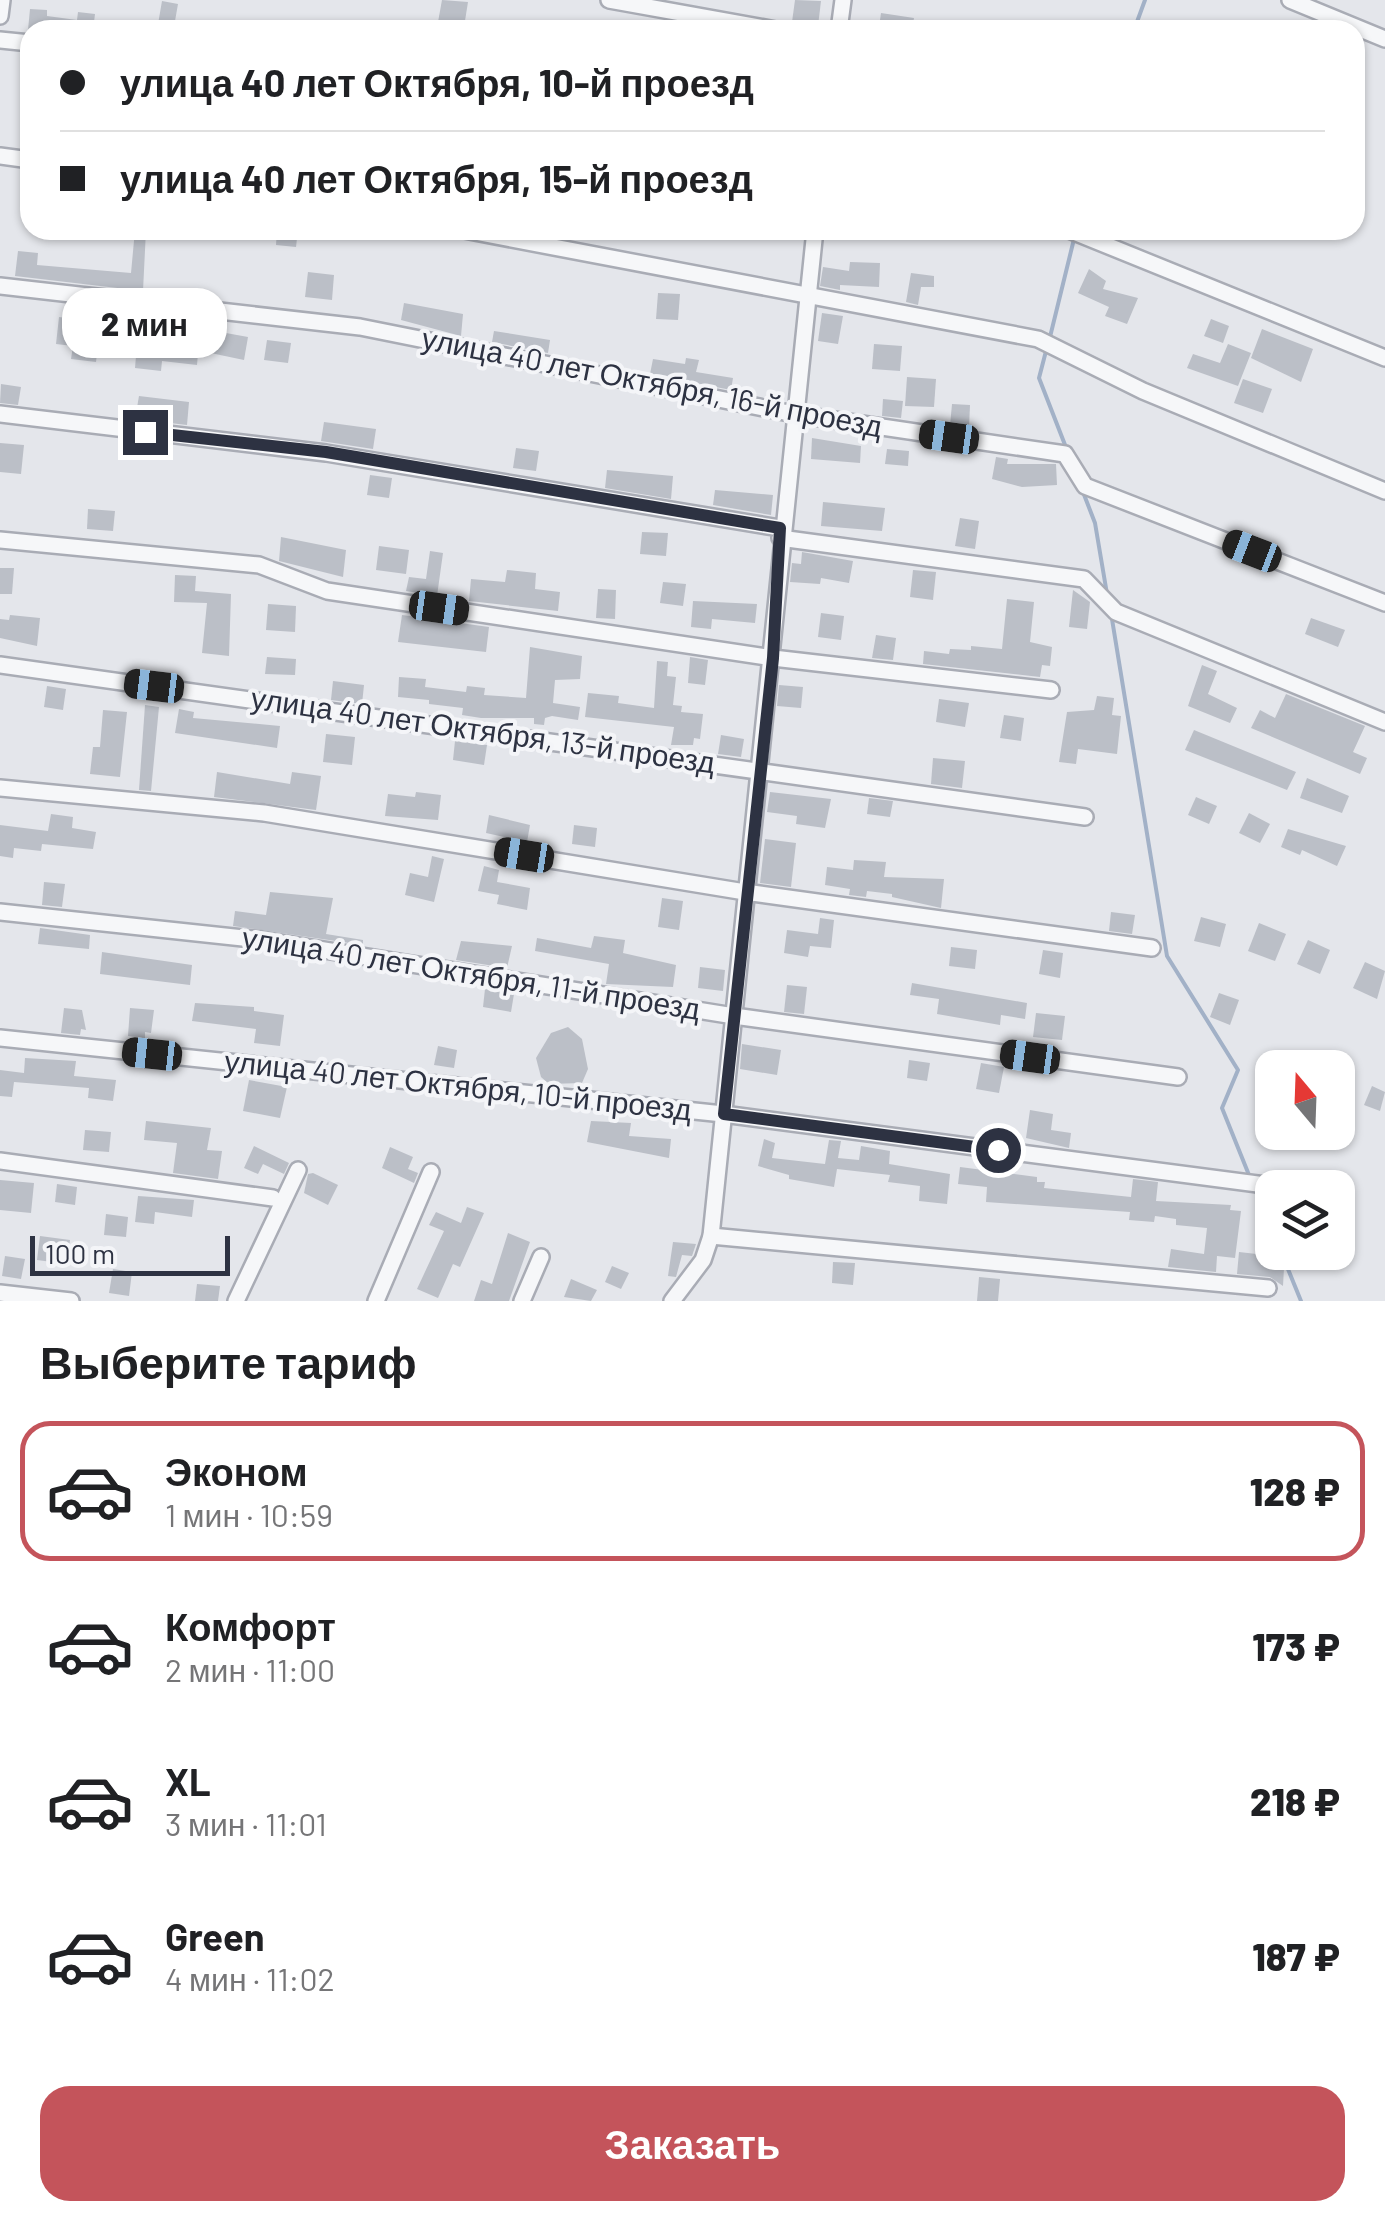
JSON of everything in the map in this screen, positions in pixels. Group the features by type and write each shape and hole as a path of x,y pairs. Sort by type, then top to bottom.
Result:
{"street":[{"path":"0,16 2,0"},
{"path":"609,0 720,20"},
{"path":"1290,0 1340,20"},
{"path":"519,240 1038,338 1143,391 1385,491"},
{"path":"672,1301 702,1260 711,1236 773,658 780,533 814,240"},
{"path":"1094,240 1385,358"},
{"name":"улица 40 лет Октября, 16-й проезд","path":"0,286 360,327 794,414 1065,454 1085,486 1385,603"},
{"path":"0,414 326,452 780,533 1084,579 1116,612 1383,717"},
{"path":"0,540 260,565 327,591 773,658 1051,690"},
{"name":"улица 40 лет Октября, 13-й проезд","path":"0,665 1085,817"},
{"path":"0,788 264,813 746,892 1152,948"},
{"name":"улица 40 лет Октября, 11-й проезд","path":"0,912 262,940 734,1016 1178,1078"},
{"name":"улица 40 лет Октября, 10-й проезд","path":"0,1038 724,1114 1255,1184"},
{"path":"0,1161 273,1198"},
{"path":"236,1301 298,1170"},
{"path":"376,1301 431,1172"},
{"path":"711,1236 1268,1288"},
{"path":"522,1301 541,1257"},
{"path":"0,1293 71,1301"}],"building":[{"path":"442,0 468,2 465,20 438,20"},
{"path":"795,0 821,1 819,20 792,20"},
{"path":"162,1 178,4 175,20 159,20"},
{"path":"30,9 77,20 29,20"},
{"path":"78,12 95,14 94,20 77,20"},
{"path":"881,13 914,18 914,20 880,20"},
{"path":"134,240 146,240 143,291 15,276 18,251 38,253 37,265 131,273"},
{"path":"276,240 297,240 296,247 276,245"},
{"path":"850,262 880,263 879,287 840,285 840,290 820,286 823,267 849,271"},
{"path":"1089,269 1106,281 1103,289 1138,298 1127,324 1105,316 1109,307 1078,293"},
{"path":"308,272 334,275 332,300 305,297"},
{"path":"911,273 934,276 934,287 921,287 918,305 906,302"},
{"path":"658,293 680,294 678,320 656,319"},
{"path":"404,303 463,314 461,336 401,320"},
{"path":"822,313 843,316 838,344 818,341"},
{"path":"59,317 74,319 72,335 99,338 96,362 71,359 73,346 56,344"},
{"path":"1211,319 1229,326 1223,343 1204,336"},
{"path":"105,320 128,322 125,349 103,347"},
{"path":"204,329 248,337 244,360 201,351"},
{"path":"1262,329 1313,349 1301,382 1251,358"},
{"path":"494,331 550,340 548,353 492,342"},
{"path":"172,340 199,343 197,365 162,361 161,371 135,368 137,344 171,347"},
{"path":"267,340 291,343 288,363 264,360"},
{"path":"874,344 902,346 900,371 872,369"},
{"path":"1228,344 1251,353 1238,386 1187,368 1193,354 1220,363"},
{"path":"686,358 699,360 696,372 733,378 731,390 650,374 653,359 685,364"},
{"path":"907,377 936,379 934,407 905,406"},
{"path":"1243,379 1272,389 1263,413 1234,403"},
{"path":"1,384 21,387 18,405 0,403"},
{"path":"139,396 189,402 187,425 135,419"},
{"path":"883,399 903,401 901,418 882,416"},
{"path":"952,404 970,405 969,428 950,426"},
{"path":"324,422 376,429 373,449 321,441"},
{"path":"812,438 861,446 860,463 811,459"},
{"path":"0,443 24,445 21,474 0,472"},
{"path":"516,448 539,451 536,471 513,468"},
{"path":"887,449 909,451 908,466 885,464"},
{"path":"996,457 1008,459 1007,464 1056,464 1057,485 1022,487 992,479"},
{"path":"607,470 673,476 671,499 605,488"},
{"path":"370,475 392,478 389,498 367,495"},
{"path":"715,490 773,495 771,515 713,505"},
{"path":"823,502 885,508 882,531 821,526"},
{"path":"88,509 115,511 113,531 87,529"},
{"path":"960,518 979,521 975,549 955,546"},
{"path":"642,532 668,533 666,556 640,554"},
{"path":"281,537 346,550 343,577 279,561"},
{"path":"379,546 409,550 406,574 376,570"},
{"path":"430,551 443,553 437,596 406,591 409,577 426,579"},
{"path":"802,552 853,561 849,583 821,578 820,584 790,582 792,563 801,564"},
{"path":"0,568 14,568 12,594 0,594"},
{"path":"507,570 536,573 535,589 560,592 558,611 469,601 471,579 505,582"},
{"path":"913,570 936,572 933,600 910,597"},
{"path":"175,575 196,576 195,591 231,594 229,656 202,653 207,603 174,602"},
{"path":"663,582 686,584 683,606 660,603"},
{"path":"598,589 616,590 615,619 596,618"},
{"path":"1073,590 1090,602 1087,629 1069,627"},
{"path":"1007,599 1034,602 1030,642 1052,647 1050,666 1042,665 1040,677 923,664 924,651 949,654 950,649 971,650 971,646 1002,649"},
{"path":"693,601 757,604 755,623 712,619 711,629 691,627"},
{"path":"268,604 296,606 295,632 266,630"},
{"path":"821,613 844,616 841,640 818,637"},
{"path":"10,615 40,618 37,646 0,638 0,619 9,620"},
{"path":"402,615 489,627 486,652 398,642"},
{"path":"1311,618 1345,630 1338,647 1305,634"},
{"path":"876,635 896,638 893,660 872,658"},
{"path":"530,647 582,656 580,679 555,680 553,703 580,707 578,720 552,716 545,718 544,725 534,724 534,718 481,718 462,715 463,708 398,697 399,677 426,679 425,687 466,692 467,686 485,688 484,695 526,698"},
{"path":"267,657 296,659 295,675 265,674"},
{"path":"690,657 708,660 705,685 688,683"},
{"path":"657,661 668,662 667,676 676,677 673,705 682,706 681,712 703,714 700,739 694,738 693,745 671,745 674,727 585,717 588,693 619,696 618,703 654,708"},
{"path":"1202,665 1217,671 1208,694 1237,708 1230,723 1188,706"},
{"path":"333,681 364,685 362,704 331,700"},
{"path":"779,685 803,687 801,708 777,706"},
{"path":"47,686 66,689 63,710 44,707"},
{"path":"1286,694 1365,726 1353,752 1367,758 1360,774 1251,728 1260,710 1275,718"},
{"path":"1097,696 1114,698 1112,715 1121,716 1117,754 1078,749 1076,764 1059,762 1067,712 1094,710"},
{"path":"939,699 969,703 965,727 936,722"},
{"path":"145,705 159,707 151,791 139,790"},
{"path":"179,709 194,712 193,718 280,726 277,748 175,733"},
{"path":"103,710 127,712 120,777 90,774 93,747 100,747"},
{"path":"1004,715 1024,718 1021,741 1000,738"},
{"path":"1194,730 1296,772 1287,790 1185,750"},
{"path":"326,734 355,737 352,765 323,762"},
{"path":"721,735 744,739 741,757 718,754"},
{"path":"455,741 487,745 484,765 453,760"},
{"path":"933,758 965,761 962,788 931,784"},
{"path":"217,772 290,784 292,772 321,776 316,810 214,797"},
{"path":"1307,778 1349,796 1342,813 1300,798"},
{"path":"416,792 441,795 438,820 385,816 388,794 415,797"},
{"path":"770,792 831,799 825,828 796,824 797,816 767,812"},
{"path":"1196,797 1217,806 1209,824 1188,815"},
{"path":"869,798 893,801 890,817 867,814"},
{"path":"1249,813 1270,824 1260,843 1239,833"},
{"path":"51,814 73,817 72,828 96,832 93,849 42,844 41,851 14,848 13,858 0,856 0,825 48,831"},
{"path":"489,815 530,825 527,842 486,833"},
{"path":"574,825 597,828 595,847 572,844"},
{"path":"1288,829 1346,846 1337,866 1302,850 1300,855 1281,847"},
{"path":"765,839 796,843 791,887 760,883"},
{"path":"432,856 444,859 434,902 405,895 410,873 428,877"},
{"path":"854,860 886,862 884,877 944,879 941,908 892,894 867,891 866,897 849,895 850,889 825,885 827,867 853,870"},
{"path":"484,866 499,870 497,882 530,888 527,910 497,904 499,895 478,891"},
{"path":"44,882 65,884 62,907 42,905"},
{"path":"270,892 333,898 326,934 363,940 363,945 233,926 235,911 266,915"},
{"path":"662,898 683,901 679,930 658,927"},
{"path":"1111,912 1135,915 1132,934 1109,931"},
{"path":"1201,917 1226,924 1220,947 1194,941"},
{"path":"820,918 834,920 831,948 810,946 808,957 784,953 787,930 818,934"},
{"path":"1259,923 1286,934 1275,961 1248,951"},
{"path":"40,928 90,935 89,949 38,944"},
{"path":"594,936 625,940 623,953 676,965 673,987 606,984 609,964 535,951 537,938 591,948"},
{"path":"1308,940 1330,950 1320,974 1297,964"},
{"path":"461,941 512,946 507,968 456,960"},
{"path":"951,947 977,950 975,969 949,966"},
{"path":"1043,950 1063,953 1060,978 1039,974"},
{"path":"102,952 192,965 190,985 100,974"},
{"path":"1365,962 1385,971 1377,999 1353,988"},
{"path":"700,967 725,970 723,991 698,988"},
{"path":"912,983 1027,1003 1025,1019 1001,1015 1000,1025 937,1014 939,999 910,995"},
{"path":"787,985 807,987 804,1014 784,1012"},
{"path":"485,989 514,994 511,1012 483,1007"},
{"path":"1219,993 1239,1000 1230,1025 1210,1017"},
{"path":"195,1003 254,1007 254,1011 284,1015 280,1046 254,1043 256,1029 192,1021"},
{"path":"64,1008 82,1010 86,1030 81,1029 80,1035 61,1033"},
{"path":"130,1008 154,1010 151,1033 145,1032 145,1038 128,1036"},
{"path":"1036,1013 1065,1016 1062,1040 1033,1037"},
{"path":"568,1027 582,1039 588,1069 582,1083 549,1084 541,1077 536,1058 551,1033"},
{"path":"742,1044 781,1050 777,1075 740,1069"},
{"path":"438,1046 457,1050 454,1068 434,1065"},
{"path":"25,1058 76,1061 74,1076 116,1080 113,1101 88,1098 89,1088 14,1082 12,1097 0,1096 0,1070 24,1073"},
{"path":"909,1060 930,1063 927,1081 907,1078"},
{"path":"981,1063 1004,1067 999,1093 976,1089"},
{"path":"249,1080 287,1087 280,1118 243,1111"},
{"path":"1372,1086 1385,1092 1380,1111 1364,1105"},
{"path":"1030,1110 1053,1114 1051,1130 1071,1133 1069,1148 1026,1138"},
{"path":"146,1121 211,1128 207,1150 222,1151 218,1179 173,1173 177,1143 144,1140"},
{"path":"591,1121 631,1123 629,1136 671,1139 669,1158 587,1142"},
{"path":"85,1130 111,1132 109,1152 83,1150"},
{"path":"764,1139 775,1143 772,1158 825,1164 829,1140 841,1141 838,1158 859,1160 861,1146 890,1151 889,1164 950,1174 947,1204 919,1201 920,1186 888,1182 890,1175 837,1169 834,1187 789,1179 789,1175 758,1166"},
{"path":"254,1146 289,1163 284,1174 263,1164 258,1174 244,1168"},
{"path":"390,1147 413,1157 408,1169 418,1173 414,1183 382,1168"},
{"path":"960,1167 1037,1177 1037,1182 1045,1182 1044,1188 1131,1197 1133,1179 1158,1182 1156,1201 1231,1205 1230,1210 1241,1211 1235,1258 1217,1256 1216,1272 1168,1267 1171,1249 1204,1254 1207,1228 1176,1225 1176,1219 1155,1216 1154,1222 1129,1220 1130,1212 986,1202 987,1187 958,1184"},
{"path":"308,1174 338,1185 328,1205 304,1193"},
{"path":"0,1180 34,1183 31,1213 0,1210"},
{"path":"57,1184 77,1187 75,1205 55,1202"},
{"path":"138,1196 194,1200 192,1217 155,1212 154,1224 135,1222"},
{"path":"467,1207 484,1213 460,1267 453,1264 438,1298 417,1289 444,1231 429,1225 436,1212 461,1223"},
{"path":"106,1214 128,1217 126,1237 104,1235"},
{"path":"508,1233 530,1242 509,1301 474,1301 481,1280 492,1284"},
{"path":"40,1236 70,1240 67,1264 37,1260"},
{"path":"673,1242 696,1244 692,1256 682,1255 676,1277 668,1276"},
{"path":"1239,1252 1255,1254 1255,1270 1284,1270 1283,1286 1270,1277 1237,1274"},
{"path":"5,1256 25,1259 21,1279 2,1276"},
{"path":"833,1262 855,1263 853,1285 832,1283"},
{"path":"612,1266 629,1273 621,1289 605,1282"},
{"path":"113,1269 132,1272 129,1296 109,1293"},
{"path":"979,1277 1000,1279 998,1301 977,1301"},
{"path":"571,1279 597,1290 591,1301 564,1297"},
{"path":"197,1284 220,1286 218,1301 195,1301"}],"waterway":[{"path":"1138,20 1145,0"},
{"path":"1050,337 1074,240"},
{"path":"1046,351 1039,378 1067,450"},
{"path":"1083,492 1095,523 1107,594"},
{"path":"1111,613 1167,956 1238,1070 1222,1108 1251,1180"},
{"path":"1288,1270 1301,1301"}],"route":[{"path":"145,432 326,452 780,528 773,658 724,1114 998,1150"}]}
